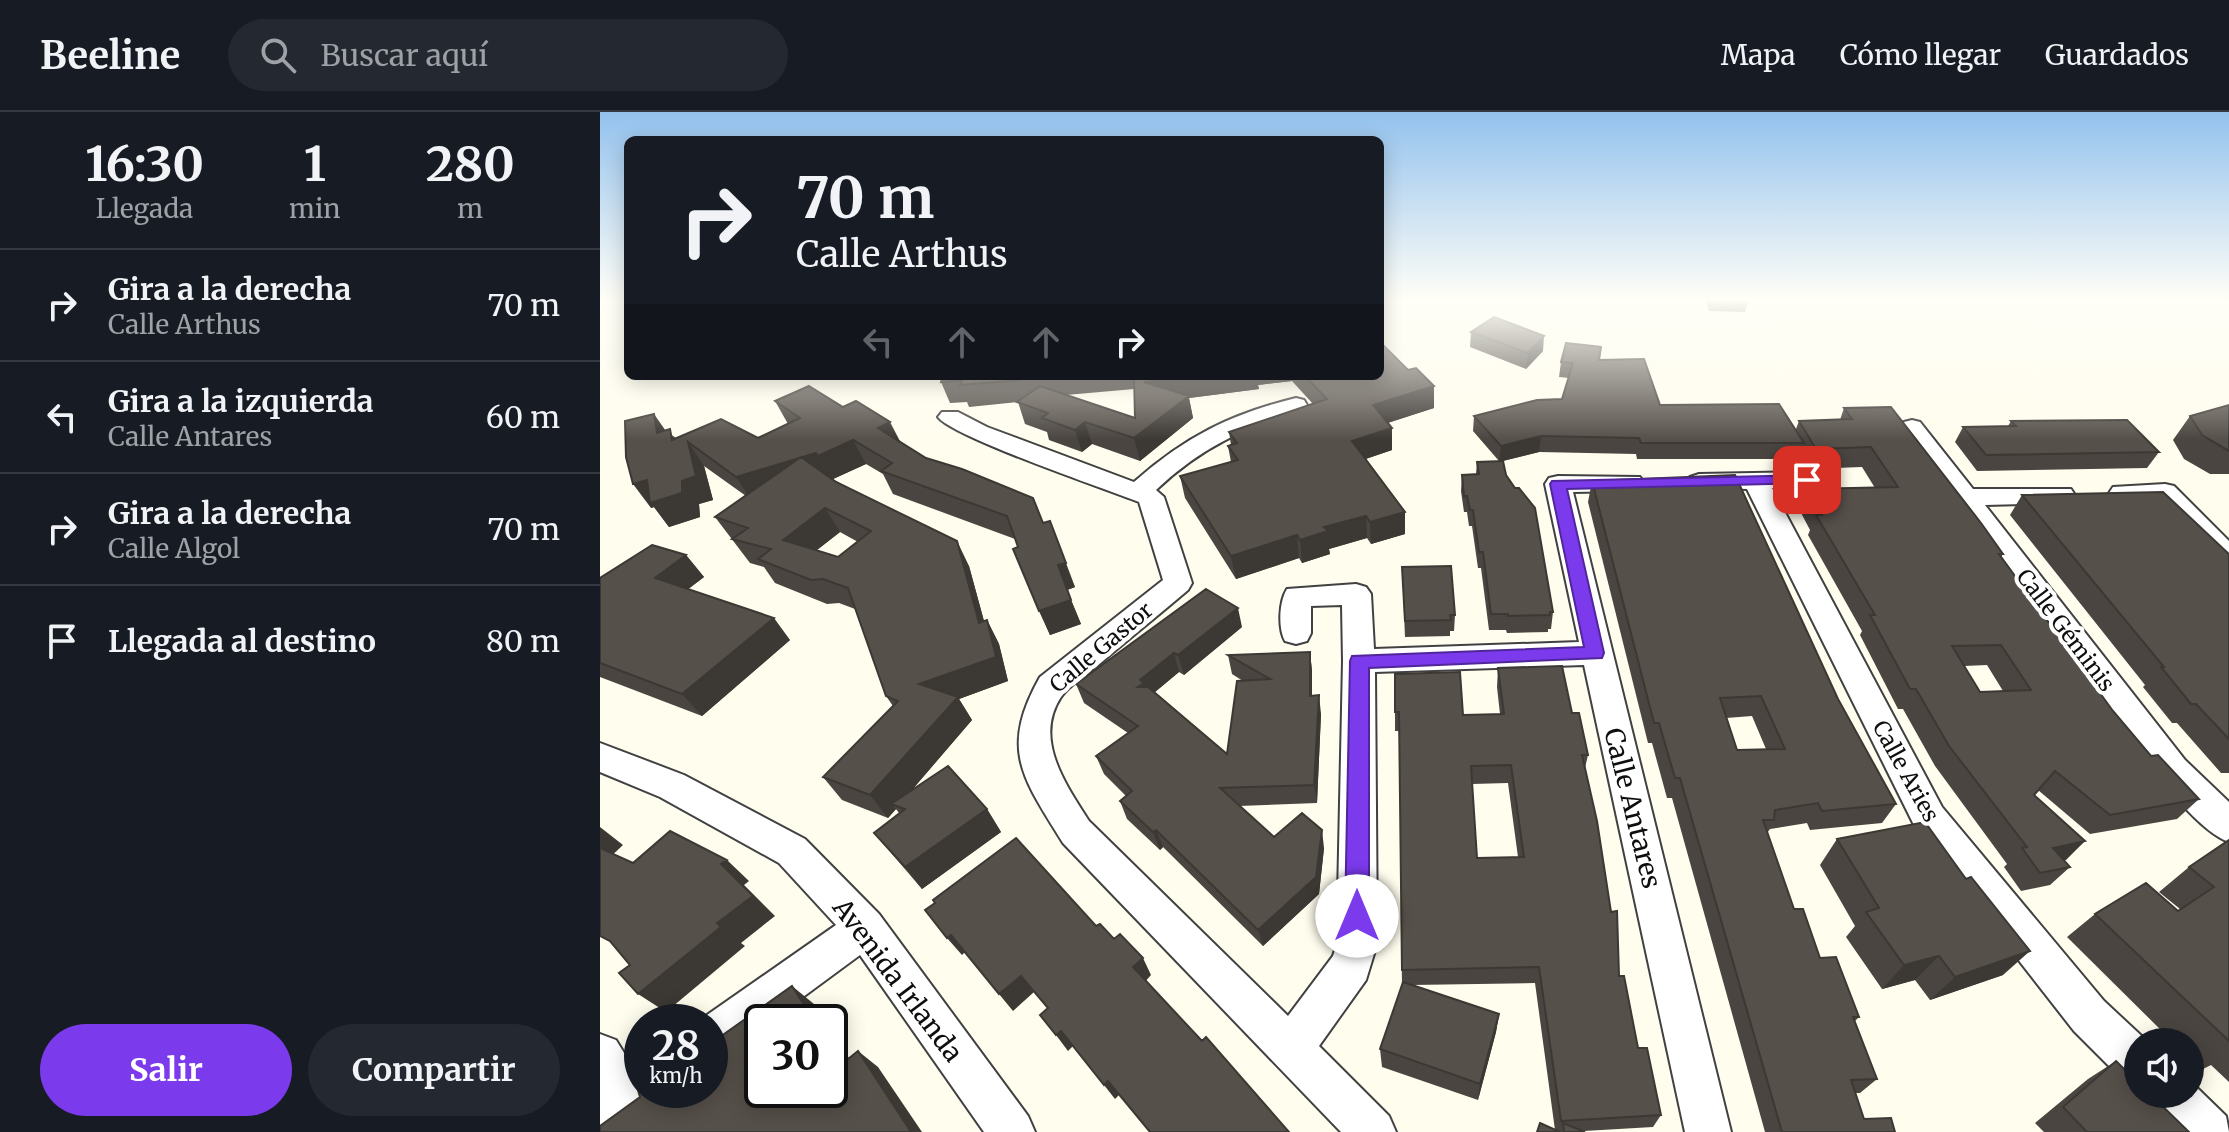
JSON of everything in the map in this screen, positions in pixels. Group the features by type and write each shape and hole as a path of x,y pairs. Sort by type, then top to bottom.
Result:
{"street":[{"path":"950,417 979,432 1138,492 1181,454 1212,436 1239,423 1296,405"},
{"name":"Calle Géminis","path":"1912,427 2173,770 2229,826"},
{"path":"1680,483 1807,480"},
{"name":"Calle Aries","path":"1756,482 1929,818 2089,1016 2124,1050"},
{"name":"Calle Antares","path":"1649,483 1558,484 1708,1132"},
{"name":"Calle Gastor","path":"1138,492 1151,497 1178,583 1051,686 1032,728 1042,774 1076,832 1373,1132"},
{"path":"1967,497 2165,492 2229,557"},
{"path":"1291,1049 1351,966 1357,944 1359,661 1356,594 1297,596 1296,633"},
{"path":"1359,661 1595,653"},
{"name":"Avenida Irlanda","path":"600,757 672,786 792,851 865,928 1012,1132"},
{"path":"728,1026 865,928"},
{"path":"600,1056 623,1102"},
{"path":"2185,1108 2210,1132"}],"building":[{"path":"1384,346 1408,370 1416,368 1434,386 1373,405 1392,428 1352,441 1405,512 1370,522 1366,516 1324,527 1328,531 1300,540 1297,535 1231,556 1180,476 1238,460 1228,446 1237,443 1229,432 1327,399 1309,380 1384,380"},
{"path":"1508,346 1535,346 1528,353"},
{"path":"1565,346 1601,347 1599,360 1644,359 1660,405 1779,404 1804,443 1641,443 1639,438 1541,436 1501,446 1474,416 1537,400 1562,399 1573,363 1561,362"},
{"path":"962,380 1021,380 960,385"},
{"path":"1134,380 1159,380 1144,382 1189,396 1134,438 1085,422 1075,430 1042,418 1048,413 1017,402 1040,386 1135,418"},
{"path":"809,386 843,407 856,401 890,422 878,428 926,458 1033,498 1043,523 1050,521 1066,563 1058,565 1071,600 1039,611 1013,549 1018,547 1007,516 881,471 892,463 853,440 818,456 816,453 736,477 688,442 696,476 682,481 682,493 650,503 647,480 633,484 626,457 625,421 654,414 657,433 670,429 672,440 721,419 758,438 800,418 775,401"},
{"path":"2229,405 2229,451 2202,435 2190,416"},
{"path":"1891,407 1981,523 2003,554 1999,554 2113,711 2151,756 2158,755 2199,799 2110,815 2055,771 2034,795 2085,841 2053,848 2070,867 2040,873 2022,848 2027,847 1949,746 1916,689 1910,689 1870,615 1875,615 1816,515 1822,515 1807,489 1898,487 1871,447 1816,449 1799,421 1852,419 1844,408","holes":["2001,645 2031,690 1980,692 1952,646"]},
{"path":"2127,420 2159,452 1986,455 1963,427 2016,426 2011,421"},
{"path":"801,457 836,482 957,541 979,623 987,620 996,657 919,684 958,697 870,795 823,777 898,701 886,696 848,588 823,579 811,580 758,559 771,549 732,539 748,528 715,517","holes":["825,508 871,531 838,557 783,540"]},
{"path":"1503,461 1506,475 1535,508 1553,612 1550,615 1491,614 1483,552 1479,552 1473,510 1470,510 1467,496 1464,496 1462,475 1479,474 1477,462"},
{"path":"1735,475 1838,699 1896,804 1822,811 1818,803 1775,810 1774,820 1763,820 1794,909 1803,909 1820,958 1836,957 1859,1017 1853,1017 1877,1079 1851,1080 1864,1119 1891,1118 1895,1132 1782,1132 1680,778 1675,778 1659,723 1654,723 1592,481","holes":["1761,696 1785,749 1737,750 1720,698"]},
{"path":"2163,492 2229,554 2229,739 2196,704 2191,704 2022,495"},
{"path":"652,545 686,555 655,578 774,618 682,694 600,663 600,578"},
{"path":"1451,566 1455,615 1450,615 1451,620 1405,621 1402,567"},
{"path":"1206,589 1238,608 1178,655 1174,653 1140,680 1144,683 1138,687 1148,687 1227,754 1237,681 1270,679 1228,655 1310,652 1310,696 1319,695 1314,785 1220,788 1274,837 1302,813 1322,830 1316,877 1258,930 1156,830 1153,832 1120,801 1132,791 1096,756 1138,726 1076,684"},
{"path":"1562,666 1572,713 1579,713 1588,755 1582,755 1597,821 1611,912 1617,911 1619,976 1624,976 1638,1048 1647,1048 1661,1115 1561,1121 1539,967 1402,970 1399,712 1395,712 1395,674 1460,672 1463,715 1504,714 1498,668","holes":["1511,765 1524,857 1477,858 1471,766"]},
{"path":"948,766 987,809 905,867 874,833 905,809 891,804"},
{"path":"1925,822 1966,879 1971,877 2030,951 1955,977 1939,956 1904,965 1866,912 1879,908 1837,839"},
{"path":"670,831 727,860 721,864 753,896 717,923 721,927 638,994 619,973 630,965 610,941 600,936 600,848 633,863"},
{"path":"1016,838 1096,926 1100,924 1114,939 1120,934 1143,958 1133,967 1202,1041 1206,1037 1289,1132 1150,1132 1108,1081 1104,1085 1061,1031 1056,1035 1040,1015 1048,1008 1021,976 999,994 951,935 947,938 925,910 935,903 933,900"},
{"path":"2229,840 2229,1041 2095,914 2146,883 2178,911 2214,887 2189,867"},
{"path":"1403,982 1499,1014 1480,1084 1380,1049"},
{"path":"792,986 804,1004 767,1004"},
{"path":"744,1020 744,1108 848,1108 848,1059 858,1051 911,1132 600,1132 600,1126 625,1108 728,1108 728,1031"},
{"path":"2116,1061 2124,1069 2124,1108 2164,1108 2189,1132 2087,1132 2063,1107"},
{"path":"1540,1123 1560,1132 1537,1132"},
{"path":"1563,1123 1585,1132 1564,1132"}],"route":[{"path":"1357,916 1359,661 1595,653 1558,484 1807,480"}]}
